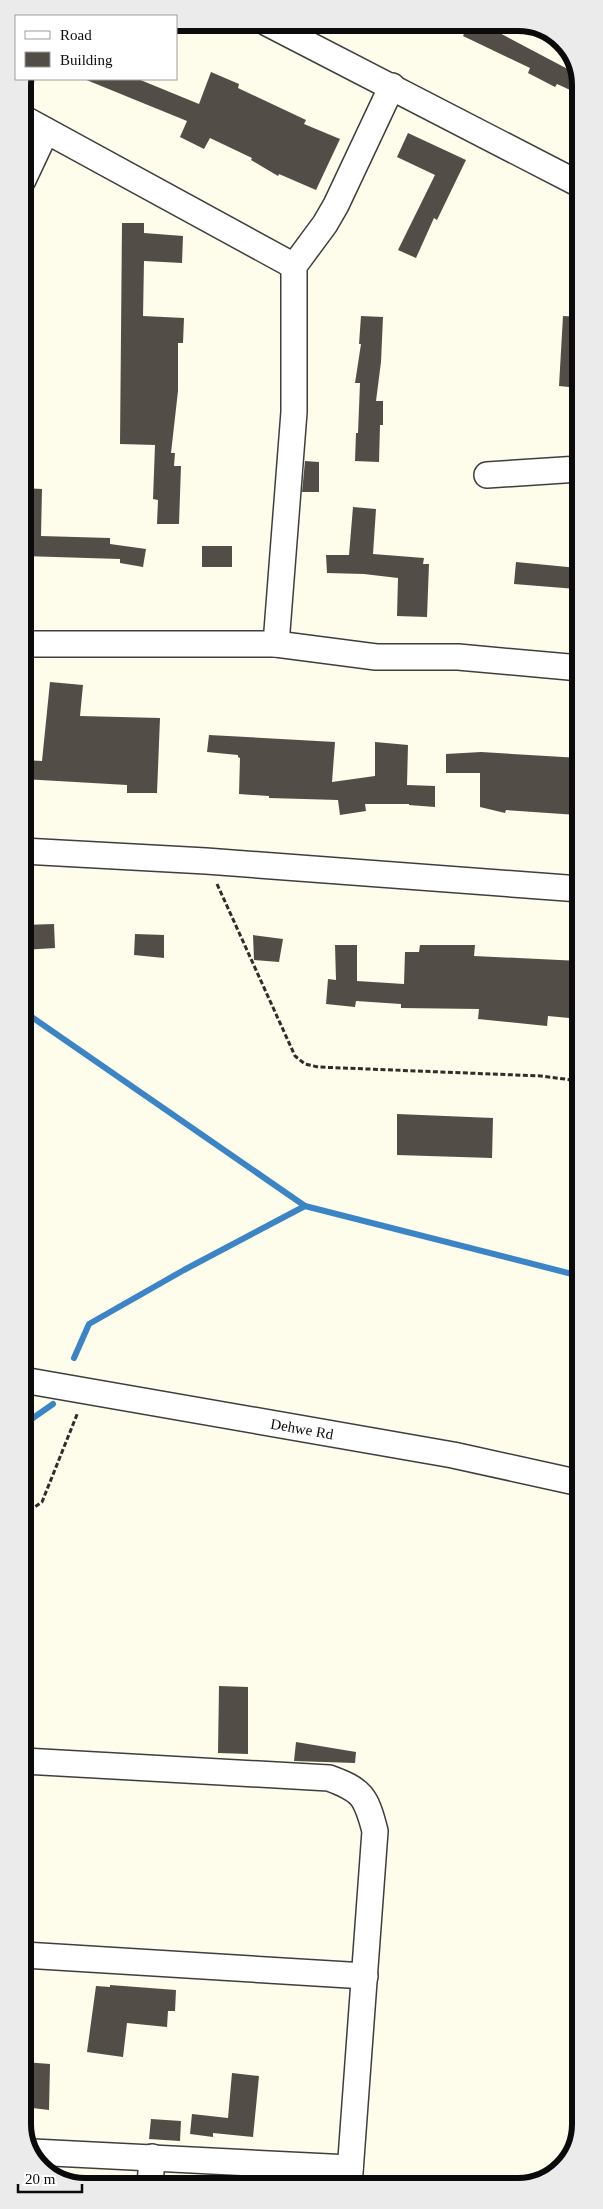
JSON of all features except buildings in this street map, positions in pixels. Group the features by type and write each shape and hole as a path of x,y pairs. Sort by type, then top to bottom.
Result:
{"street":[{"path":"283,31 572,180"},
{"path":"276,644 294,412 294,266 325,224 336,205 392,86"},
{"path":"31,122 294,266"},
{"path":"31,163 46,130"},
{"path":"487,475 572,470"},
{"path":"31,644 276,644 376,657 458,657 525,665 572,668"},
{"path":"31,852 206,860 572,888"},
{"name":"Dehwe Rd","path":"31,1381 453,1456 572,1481"},
{"path":"31,1761 329,1778 353,1787 369,1806 375,1831 349,2177 152,2157 39,2152"},
{"path":"31,1954 365,1976"},
{"path":"151,2178 152,2157"}],"path":[{"path":"206,860 296,1056 305,1064 343,1069 531,1076 572,1080"},
{"path":"31,1510 42,1502 87,1391"}],"waterway":[{"path":"31,1017 305,1206 572,1274"},
{"path":"74,1358 89,1324 184,1270 305,1206"},
{"path":"31,1419 53,1404"}]}
